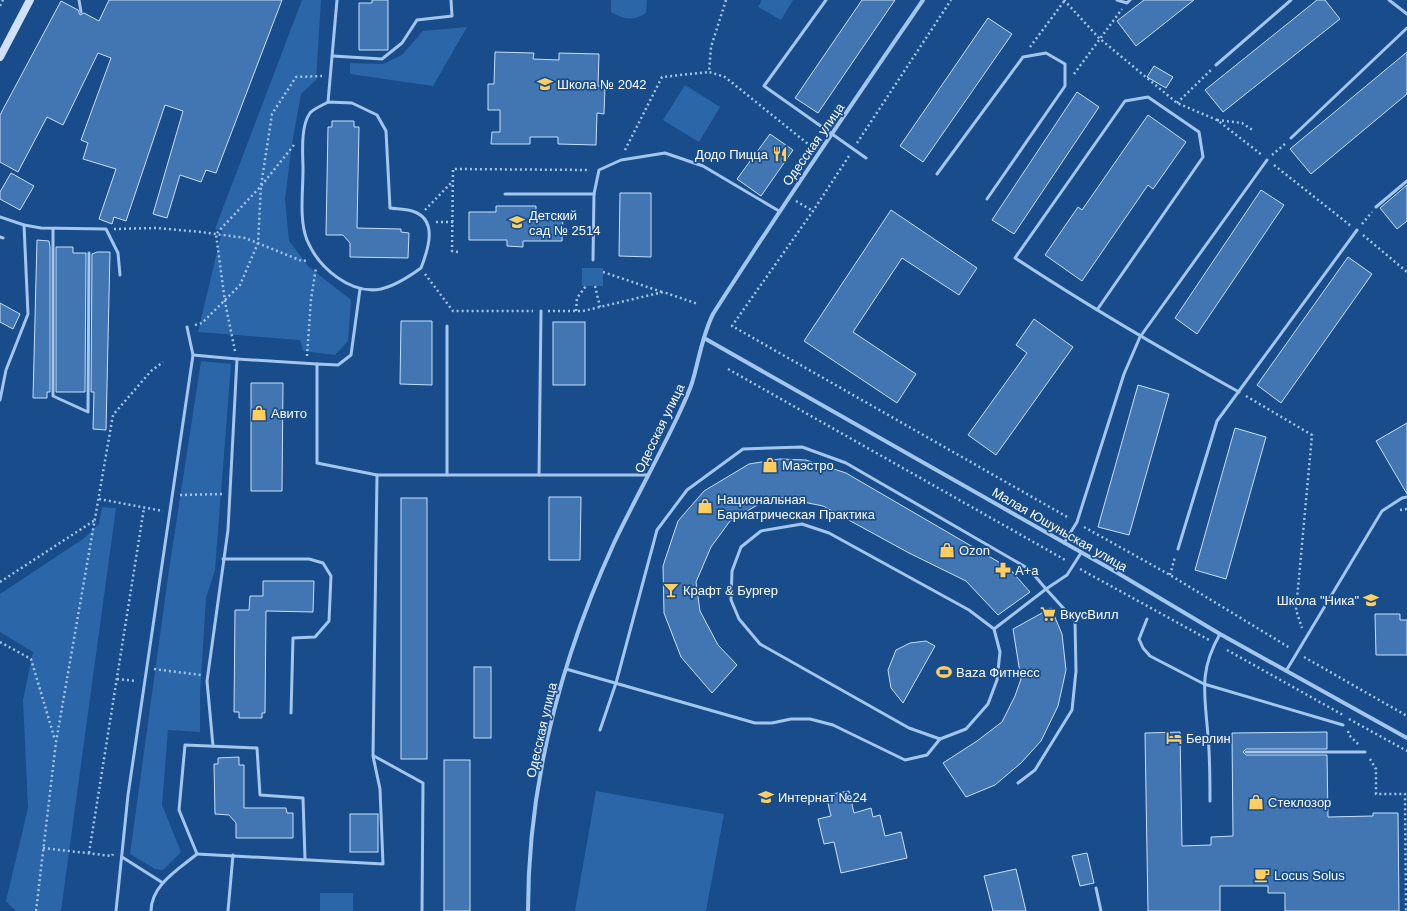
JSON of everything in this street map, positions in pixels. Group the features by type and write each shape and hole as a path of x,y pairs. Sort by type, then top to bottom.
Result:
{"street":[{"path":"0,56 30,0"},
{"name":"Одесская улица","path":"528,911 533,820 541,766 566,669 587,607 614,543 677,419 692,385 704,338 713,314 778,211 833,134 923,0"},
{"name":"Малая Юшуньская улица","path":"704,338 1064,543 1220,634 1407,738"}],"lane":[{"path":"79,0 81,12"},
{"path":"328,102 337,0"},
{"path":"333,56 382,59 402,43 417,20 452,16 451,0"},
{"path":"826,0 764,86 866,158"},
{"path":"1117,0 1129,1"},
{"path":"1216,65 1291,0"},
{"path":"1389,0 1407,14"},
{"path":"1291,138 1407,28"},
{"path":"937,174 1023,57 1046,52 1065,64 1065,86 987,199"},
{"path":"1097,310 1204,157 1199,132 1148,97 1125,101 1015,258 1097,310 1140,337 1239,392"},
{"path":"328,102 352,104 377,115 386,131 390,208 414,212 427,222 431,236 421,268 410,276 381,289 360,289 337,277 317,260 307,239 304,217 303,134 310,113 328,102"},
{"path":"593,260 594,194 599,170 621,160 665,153 703,166 778,211"},
{"path":"1064,543 1077,522 1124,374 1140,337 1267,160"},
{"path":"1376,207 1407,181"},
{"path":"505,194 594,194"},
{"path":"0,217 24,225 53,229 106,229 118,253 120,275"},
{"path":"0,400 6,370 28,314 24,225"},
{"path":"53,229 53,396 88,412 90,254"},
{"path":"1178,549 1217,421 1357,230"},
{"path":"193,355 338,365 351,355 360,289"},
{"path":"540,475 541,311"},
{"path":"446,475 447,326"},
{"path":"116,911 128,795 193,355 187,327"},
{"path":"213,746 208,676 224,560 230,494 237,359"},
{"path":"317,364 317,463 378,475 648,475"},
{"path":"600,730 616,682 657,530 687,490 743,449 802,447 846,463 1029,569 1075,622 1076,672 1072,710 1035,770 1018,782"},
{"path":"151,911 151,900 163,882 197,854 383,864 380,789 374,756 378,475"},
{"path":"1286,671 1296,652 1382,511 1402,498 1407,497"},
{"path":"566,669 616,682 755,723 810,719 833,725 905,760 927,755 940,739 966,729 988,704 997,680 1000,652 994,629 969,610 836,537 802,524 761,531 741,547 732,571 732,600 739,619 760,644 909,728 940,739"},
{"path":"994,629 1046,588 1067,575 1081,553"},
{"path":"224,560 309,560 323,563 331,576 329,621 315,637 293,638 291,713"},
{"path":"1147,619 1140,638 1143,648 1150,656 1168,666 1204,684 1343,725"},
{"path":"1210,801 1209,738 1204,684 1210,652 1220,634"},
{"path":"197,854 179,810 185,744 257,748 260,796 303,798 305,859"},
{"path":"1246,752 1365,752"},
{"path":"374,756 423,783 422,911"},
{"path":"228,911 233,855"},
{"path":"122,857 163,882"},
{"path":"1096,888 1101,911"}],"path":[{"path":"0,6 3,0"},
{"path":"710,72 711,47 726,0"},
{"path":"952,0 813,211 732,326 1170,575 1296,652 1407,716"},
{"path":"1023,57 1065,0 1099,38 1177,104 1217,120 1242,123 1254,131"},
{"path":"1065,86 1099,38 1129,1"},
{"path":"1177,104 1216,65"},
{"path":"621,160 662,77 710,72 725,77 803,141 820,152"},
{"path":"187,327 202,323 225,302 240,285 258,243 261,186 272,114 296,77 330,76"},
{"path":"1217,120 1357,230 1407,272"},
{"path":"216,234 261,186 303,134"},
{"path":"1267,160 1291,138"},
{"path":"458,252 452,251 453,169 599,170"},
{"path":"419,216 453,182"},
{"path":"789,196 813,211"},
{"path":"1357,230 1376,207"},
{"path":"427,222 453,222"},
{"path":"106,229 157,228 245,238 302,261 317,260 311,299 306,363"},
{"path":"216,234 225,302 237,359"},
{"path":"421,268 453,311 576,311 600,307 663,292"},
{"path":"603,272 698,304"},
{"path":"576,311 577,298 586,286"},
{"path":"595,286 600,307"},
{"path":"36,911 56,742 113,415 151,371 163,362"},
{"path":"1239,392 1312,435 1296,610 1306,637"},
{"path":"172,496 230,494"},
{"path":"99,499 164,511"},
{"path":"89,853 144,508"},
{"path":"0,582 95,520"},
{"path":"1170,575 1178,549"},
{"path":"0,642 31,659 56,742"},
{"path":"147,669 208,676"},
{"path":"117,679 135,682"},
{"path":"1376,769 1376,794 1405,794 1406,911"},
{"path":"43,848 112,856"}],"shaded area":[{"path":"302,0 321,0 316,80 301,94 292,144 285,199 289,241 309,267 351,300 348,341 335,355 303,351 300,340 198,332 222,231 215,229"},
{"path":"611,0 647,0 646,13 642,16 633,18 620,17 611,12"},
{"path":"762,0 793,0 781,20 758,7"},
{"path":"467,27 433,86 350,74 350,63 383,64 402,55 423,31"},
{"path":"685,85 720,107 699,142 663,120"},
{"path":"582,268 603,268 603,286 582,286"},
{"path":"201,361 231,364 215,570 206,598 200,694 200,732 168,730 162,805 181,852 163,870 155,869 130,854 169,570"},
{"path":"102,507 116,508 61,911 16,911 6,901 28,808 23,700 33,652 0,632 0,594 83,539 99,524"},
{"path":"596,791 724,814 706,911 575,911"},
{"path":"320,893 353,893 353,911 320,911"}],"building":[{"path":"109,0 282,0 216,173 206,170 201,182 180,175 167,218 153,214 183,111 165,105 126,221 114,217 112,224 99,219 116,169 83,159 88,143 81,140 111,58 98,53 63,125 47,117 18,172 0,162 0,115 61,1 78,10 80,15 84,13 99,21"},
{"path":"372,0 388,0 388,50 359,50 359,3 372,3"},
{"path":"862,0 895,0 818,113 795,98"},
{"path":"1144,0 1194,0 1136,46 1117,21"},
{"path":"1317,0 1325,0 1340,19 1223,112 1205,90"},
{"path":"988,18 1012,34 923,162 900,146"},
{"path":"495,52 534,53 533,59 559,60 559,53 599,54 598,86 605,86 604,114 597,113 596,145 558,144 558,137 530,137 530,144 491,144 492,132 500,132 500,110 488,110 488,84 494,84"},
{"path":"1407,52 1407,94 1311,174 1290,149"},
{"path":"1154,66 1173,77 1166,88 1147,77"},
{"path":"1077,92 1099,107 1014,234 992,220"},
{"path":"1148,115 1186,142 1153,189 1148,185 1082,281 1045,255 1078,207 1082,210"},
{"path":"332,121 354,121 354,127 359,127 357,228 401,229 401,232 409,233 408,258 350,257 350,243 343,235 326,235 328,127 332,127"},
{"path":"770,134 793,150 761,196 737,179"},
{"path":"11,173 34,186 20,210 0,199 0,192"},
{"path":"1407,185 1407,221 1397,229 1380,208"},
{"path":"1261,190 1284,205 1197,334 1175,318"},
{"path":"620,193 651,193 651,257 619,256"},
{"path":"496,206 536,206 536,213 563,213 562,241 523,241 523,247 507,246 507,240 469,240 469,212 496,212"},
{"path":"891,210 977,268 959,295 902,258 853,332 916,374 897,403 804,341"},
{"path":"37,240 49,241 50,247 50,392 47,392 47,398 33,398"},
{"path":"56,247 73,247 73,253 86,253 85,392 56,392"},
{"path":"97,252 110,252 106,430 93,429 94,392 91,392 92,254"},
{"path":"1348,257 1372,274 1281,403 1257,385"},
{"path":"0,303 20,314 13,329 0,322"},
{"path":"1034,319 1073,347 996,455 968,435 1027,353 1016,345"},
{"path":"401,321 432,321 432,385 400,384"},
{"path":"553,322 585,322 585,385 553,385"},
{"path":"251,383 283,383 282,491 251,491"},
{"path":"1138,385 1169,394 1129,535 1098,527"},
{"path":"1407,423 1407,494 1376,441"},
{"path":"1235,428 1266,437 1226,579 1195,570"},
{"path":"780,459 806,460 846,473 1009,568 1030,592 998,615 966,581 909,553 823,506 773,496 730,521 711,547 696,582 700,611 718,645 737,665 712,693 681,657 664,613 663,566 678,521 704,491 749,464"},
{"path":"549,497 581,497 580,560 549,560"},
{"path":"401,498 427,498 427,759 401,759"},
{"path":"263,581 314,581 313,612 266,611 265,713 262,713 262,718 239,718 239,712 234,712 235,610 249,610 250,596 263,596"},
{"path":"1051,608 1062,634 1066,670 1058,706 1041,741 1021,763 995,785 966,797 943,763 977,741 1002,722 1015,696 1021,679 1013,629"},
{"path":"1375,614 1400,614 1400,620 1407,620 1407,655 1376,655"},
{"path":"926,641 935,646 903,703 891,688 888,670 896,650 910,643"},
{"path":"474,667 491,667 491,738 474,738"},
{"path":"1180,732 1182,846 1211,845 1211,837 1233,836 1232,733 1327,732 1327,749 1246,749 1243,752 1246,755 1327,755 1328,817 1373,816 1373,813 1398,813 1399,911 1285,911 1285,893 1268,893 1268,886 1220,886 1220,911 1148,911 1145,733"},
{"path":"239,757 239,765 244,765 244,808 286,808 287,813 293,813 293,838 236,838 236,823 229,815 215,814 214,764 218,764 218,758"},
{"path":"444,760 470,760 470,911 444,911"},
{"path":"849,791 854,813 871,808 873,817 880,815 885,836 901,832 907,858 841,873 834,842 824,844 818,819 831,816 826,795"},
{"path":"350,814 378,814 378,852 350,852"},
{"path":"1087,853 1094,883 1080,886 1072,856"},
{"path":"1016,869 1026,911 993,911 984,876"}],"place":[{"name":"Школа № 2042","path":"545,84"},
{"name":"Додо Пицца","path":"780,154"},
{"name":"Детский сад № 2514","path":"517,222"},
{"name":"Авито","path":"259,413"},
{"name":"Маэстро","path":"770,465"},
{"name":"Национальная Бариатрическая Практика","path":"705,506"},
{"name":"Ozon","path":"947,550"},
{"name":"А+а","path":"1003,570"},
{"name":"Крафт & Бургер","path":"671,590"},
{"name":"Школа \"Ника\"","path":"1371,600"},
{"name":"ВкусВилл","path":"1048,614"},
{"name":"Baza Фитнесс","path":"944,672"},
{"name":"Берлин","path":"1174,738"},
{"name":"Интернат №24","path":"766,797"},
{"name":"Стеклозор","path":"1256,802"},
{"name":"Locus Solus","path":"1262,875"}]}
